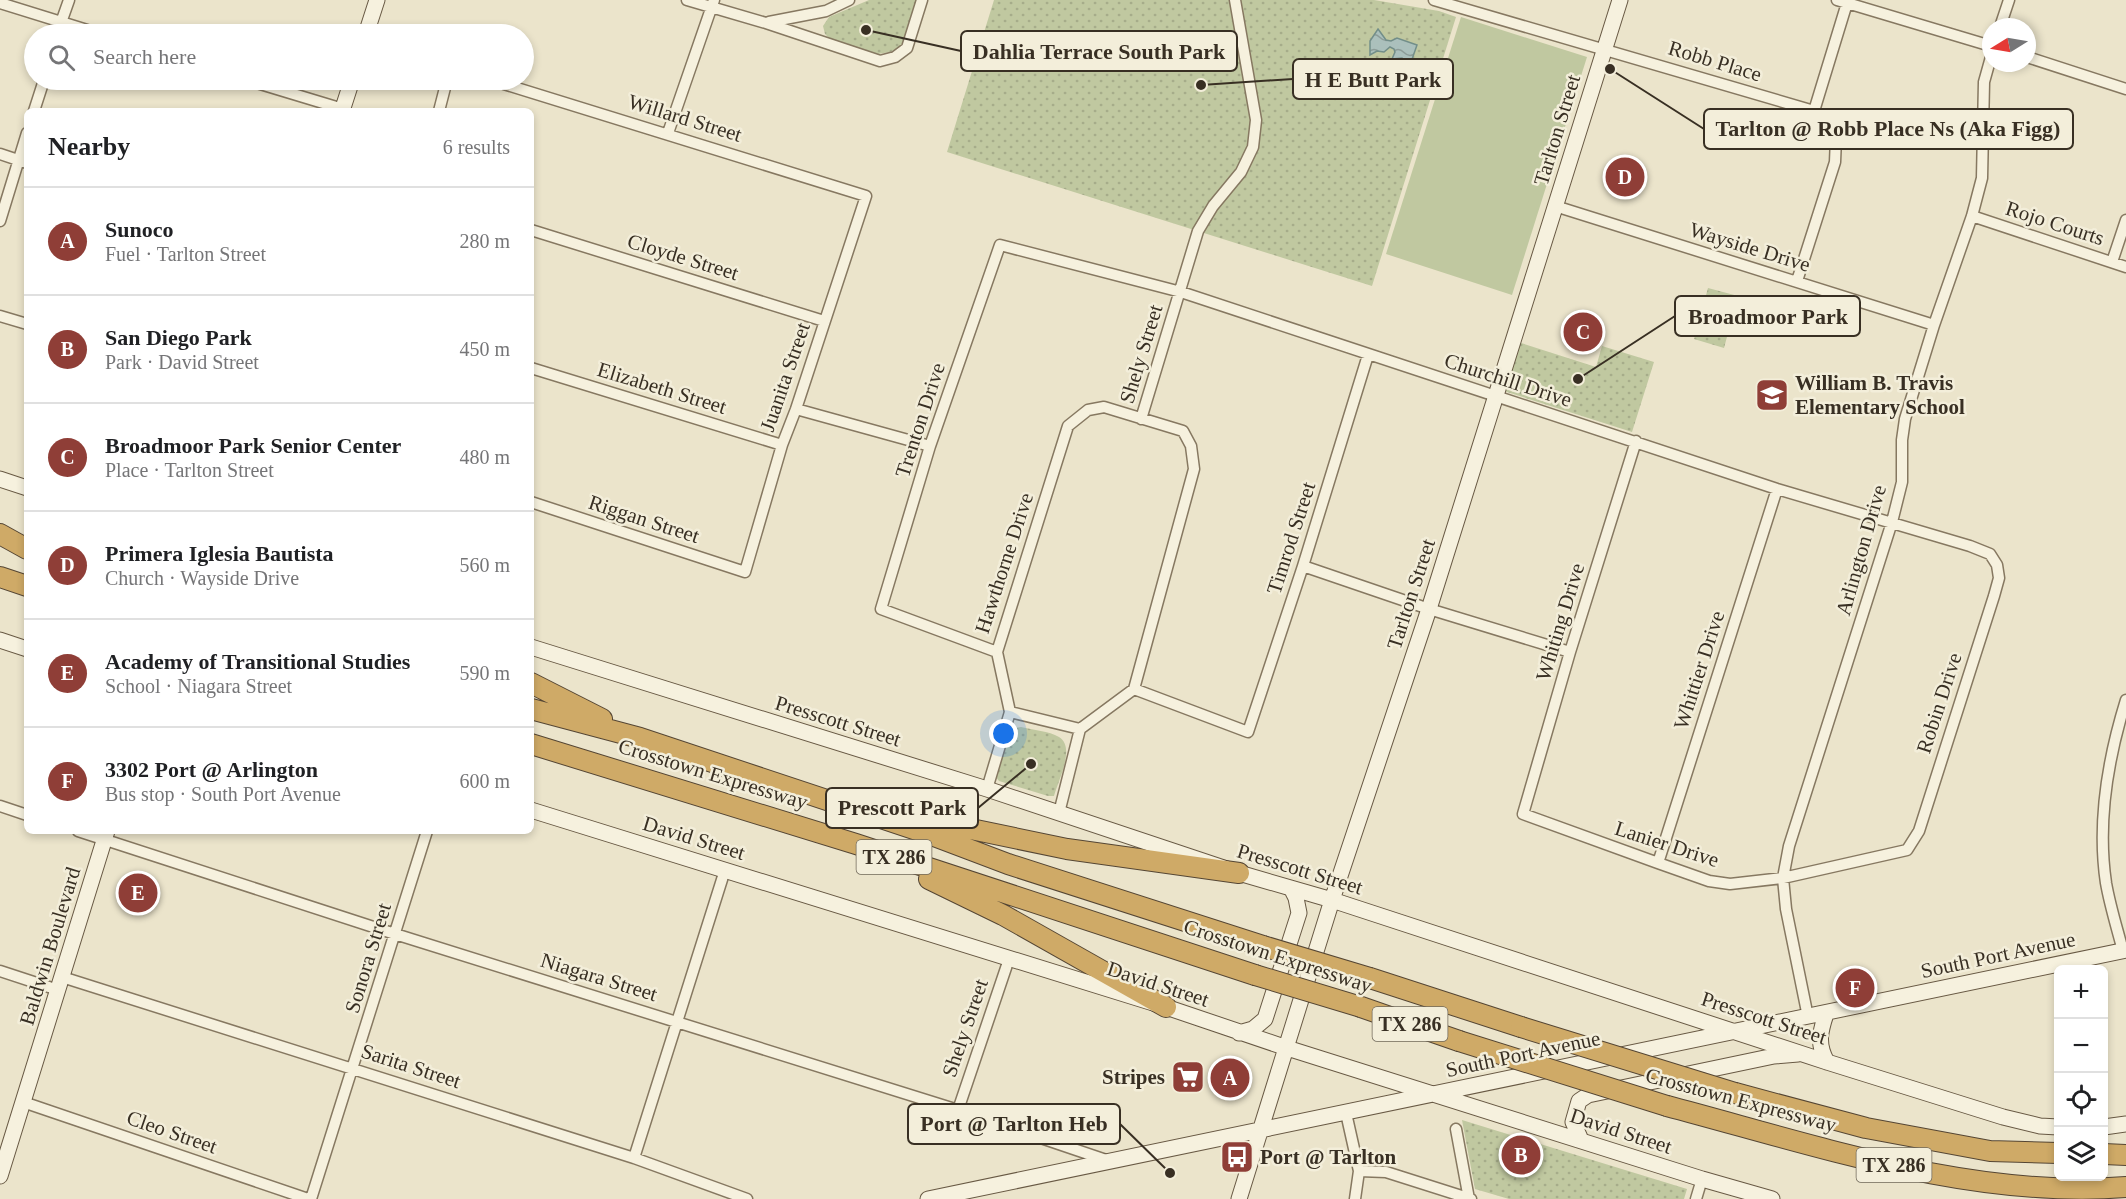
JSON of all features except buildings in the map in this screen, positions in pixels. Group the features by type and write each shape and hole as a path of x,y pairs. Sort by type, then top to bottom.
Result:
{"highway":[{"path":"0,534 24,547"},
{"path":"0,546 24,554"},
{"path":"0,577 24,585"},
{"path":"0,592 24,597"},
{"path":"534,685 640,738"},
{"name":"Crosstown Expressway","path":"534,710 640,738 926,832 1008,864 1521,1028 1735,1093 1866,1128 1990,1151 2054,1153"},
{"name":"Crosstown Expressway","path":"534,745 864,848 1667,1106 1877,1162 1970,1181 2044,1189 2126,1187"},
{"path":"534,754 606,766"},
{"path":"825,799 1067,849 1239,873"},
{"path":"864,848 1003,915 1166,1007"},
{"path":"2108,1154 2126,1155"}],"main road":[{"path":"369,24 377,0"},
{"name":"Tarlton Street","path":"1239,1199 1332,900 1429,609 1620,0"},
{"path":"344,108 349,90"},
{"path":"0,479 24,487"},
{"path":"0,640 24,648"},
{"name":"Presscott Street","path":"534,648 987,789 1239,873 1332,900 1736,1030 1827,1062 2003,1117 2040,1126 2054,1127"},
{"name":"David Street","path":"534,811 1166,1007 1239,1033 1772,1199"},
{"name":"Baldwin Boulevard","path":"0,1176 3,1156 23,1102 106,835"},
{"path":"1239,1033 1253,1029 1265,1019 1299,914 1296,898 1291,888"},
{"name":"South Port Avenue","path":"928,1199 1736,1030 1826,1014 2124,950"},
{"path":"1826,1014 1820,1032 1820,1046 1827,1062"},
{"path":"1581,1140 1573,1122 1579,1101 1588,1095 1774,1056 1807,1055"},
{"path":"2108,1126 2126,1124"}],"street":[{"path":"61,23 69,0"},
{"path":"687,0 713,4 880,61 895,57 907,48 922,0"},
{"path":"766,23 826,11 849,0"},
{"name":"Shely Street","path":"1134,689 1194,469 1191,446 1183,431 1141,419 1198,231 1213,206 1241,172 1253,147 1256,120 1235,0"},
{"name":"Robb Place","path":"1434,0 1814,111"},
{"path":"2003,18 2009,0"},
{"path":"1797,281 1835,162 1836,138 1831,122 1814,111 1842,2 1982,43"},
{"path":"0,3 65,24"},
{"path":"668,134 713,4"},
{"path":"2036,60 2126,89"},
{"name":"Arlington Drive","path":"1808,1017 1786,909 1783,878 1789,846 1892,522 1902,482 1902,440 1905,419 1934,325 1972,216 1982,178 1984,82 1987,72"},
{"path":"35,108 41,90"},
{"path":"279,90 337,108"},
{"path":"440,108 444,90"},
{"name":"Willard Street","path":"524,90 866,195"},
{"path":"0,154 23,162 0,221"},
{"name":"Juanita Street","path":"745,572 782,445 796,409 866,195"},
{"name":"Wayside Drive","path":"1555,206 1934,325"},
{"name":"Rojo Courts","path":"1972,216 2126,267"},
{"path":"2112,262 2126,219"},
{"name":"Cloyde Street","path":"534,231 824,321"},
{"name":"Churchill Drive","path":"1000,245 1181,292 1777,489 1980,550 1990,554 1997,565"},
{"name":"Trenton Drive","path":"997,652 881,609 930,446 1000,245"},
{"path":"0,316 24,323"},
{"name":"Timrod Street","path":"1134,689 1248,732 1303,566 1368,355"},
{"name":"Elizabeth Street","path":"534,369 782,445"},
{"name":"Hawthorne Drive","path":"987,789 1010,712 997,652 1068,426 1088,410 1104,407 1141,419"},
{"path":"796,409 930,446"},
{"name":"Whiting Drive","path":"1523,814 1570,652 1636,441"},
{"name":"Whittier Drive","path":"1658,863 1777,489"},
{"name":"Riggan Street","path":"534,503 745,572"},
{"name":"Robin Drive","path":"1907,850 1919,831 1990,607 1999,578 1997,565"},
{"path":"1303,566 1429,609 1570,652"},
{"path":"1059,813 1080,729 1134,689"},
{"path":"2124,950 2106,882 2103,813 2114,744 2126,700"},
{"path":"1010,712 1080,729"},
{"path":"0,806 24,814"},
{"name":"Lanier Drive","path":"1523,814 1709,881 1730,884 1783,878 1907,850"},
{"name":"Sonora Street","path":"310,1199 354,1069 426,834"},
{"name":"Niagara Street","path":"106,835 395,934 958,1110 1109,1161"},
{"path":"634,1158 725,870"},
{"name":"Shely Street","path":"958,1110 1009,959"},
{"name":"Sarita Street","path":"0,971 60,983 354,1069 634,1158 747,1199"},
{"name":"Cleo Street","path":"23,1102 310,1199"},
{"path":"1346,1113 1359,1171 1355,1199"},
{"path":"1359,1171 1386,1172 1470,1199 1456,1129"},
{"path":"1696,1199 1702,1179"}],"green space":[{"path":"869,0 918,0 900,47 878,54 831,40 825,34 823,26 829,17"},
{"path":"994,0 1374,0 1439,11 1456,17 1372,286 947,152"},
{"path":"1461,17 1587,57 1512,295 1386,254"},
{"path":"1708,288 1738,296 1724,348 1694,339"},
{"path":"1518,342 1596,367 1602,346 1654,362 1632,432 1504,391"},
{"path":"1021,727 1051,733 1064,742 1066,756 1054,796 999,781 995,776 1008,732"},
{"path":"1462,1120 1687,1189 1684,1199 1509,1199 1475,1189"}],"water":[{"path":"1378,29 1386,40 1391,41 1397,38 1417,45 1410,65 1404,63 1405,60 1402,58 1392,59 1395,52 1390,47 1384,52 1377,51 1370,55 1370,41"}],"place":[{"name":"Dahlia Terrace South Park","path":"866,30"},
{"name":"Tarlton @ Robb Place Ns (Aka Figg)","path":"1610,69"},
{"name":"H E Butt Park","path":"1201,85"},
{"name":"Primera Iglesia Bautista","path":"1625,177"},
{"name":"Broadmoor Park Senior Center","path":"1583,332"},
{"name":"Broadmoor Park","path":"1578,379"},
{"name":"William B. Travis Elementary School","path":"1772,395"},
{"name":"Prescott Park","path":"1031,764"},
{"name":"Academy of Transitional Studies","path":"138,893"},
{"name":"3302 Port @ Arlington","path":"1855,988"},
{"name":"Stripes","path":"1188,1077"},
{"name":"Sunoco","path":"1230,1078"},
{"name":"San Diego Park","path":"1521,1155"},
{"name":"Port @ Tarlton","path":"1237,1157"},
{"name":"Port @ Tarlton Heb","path":"1170,1173"}]}
